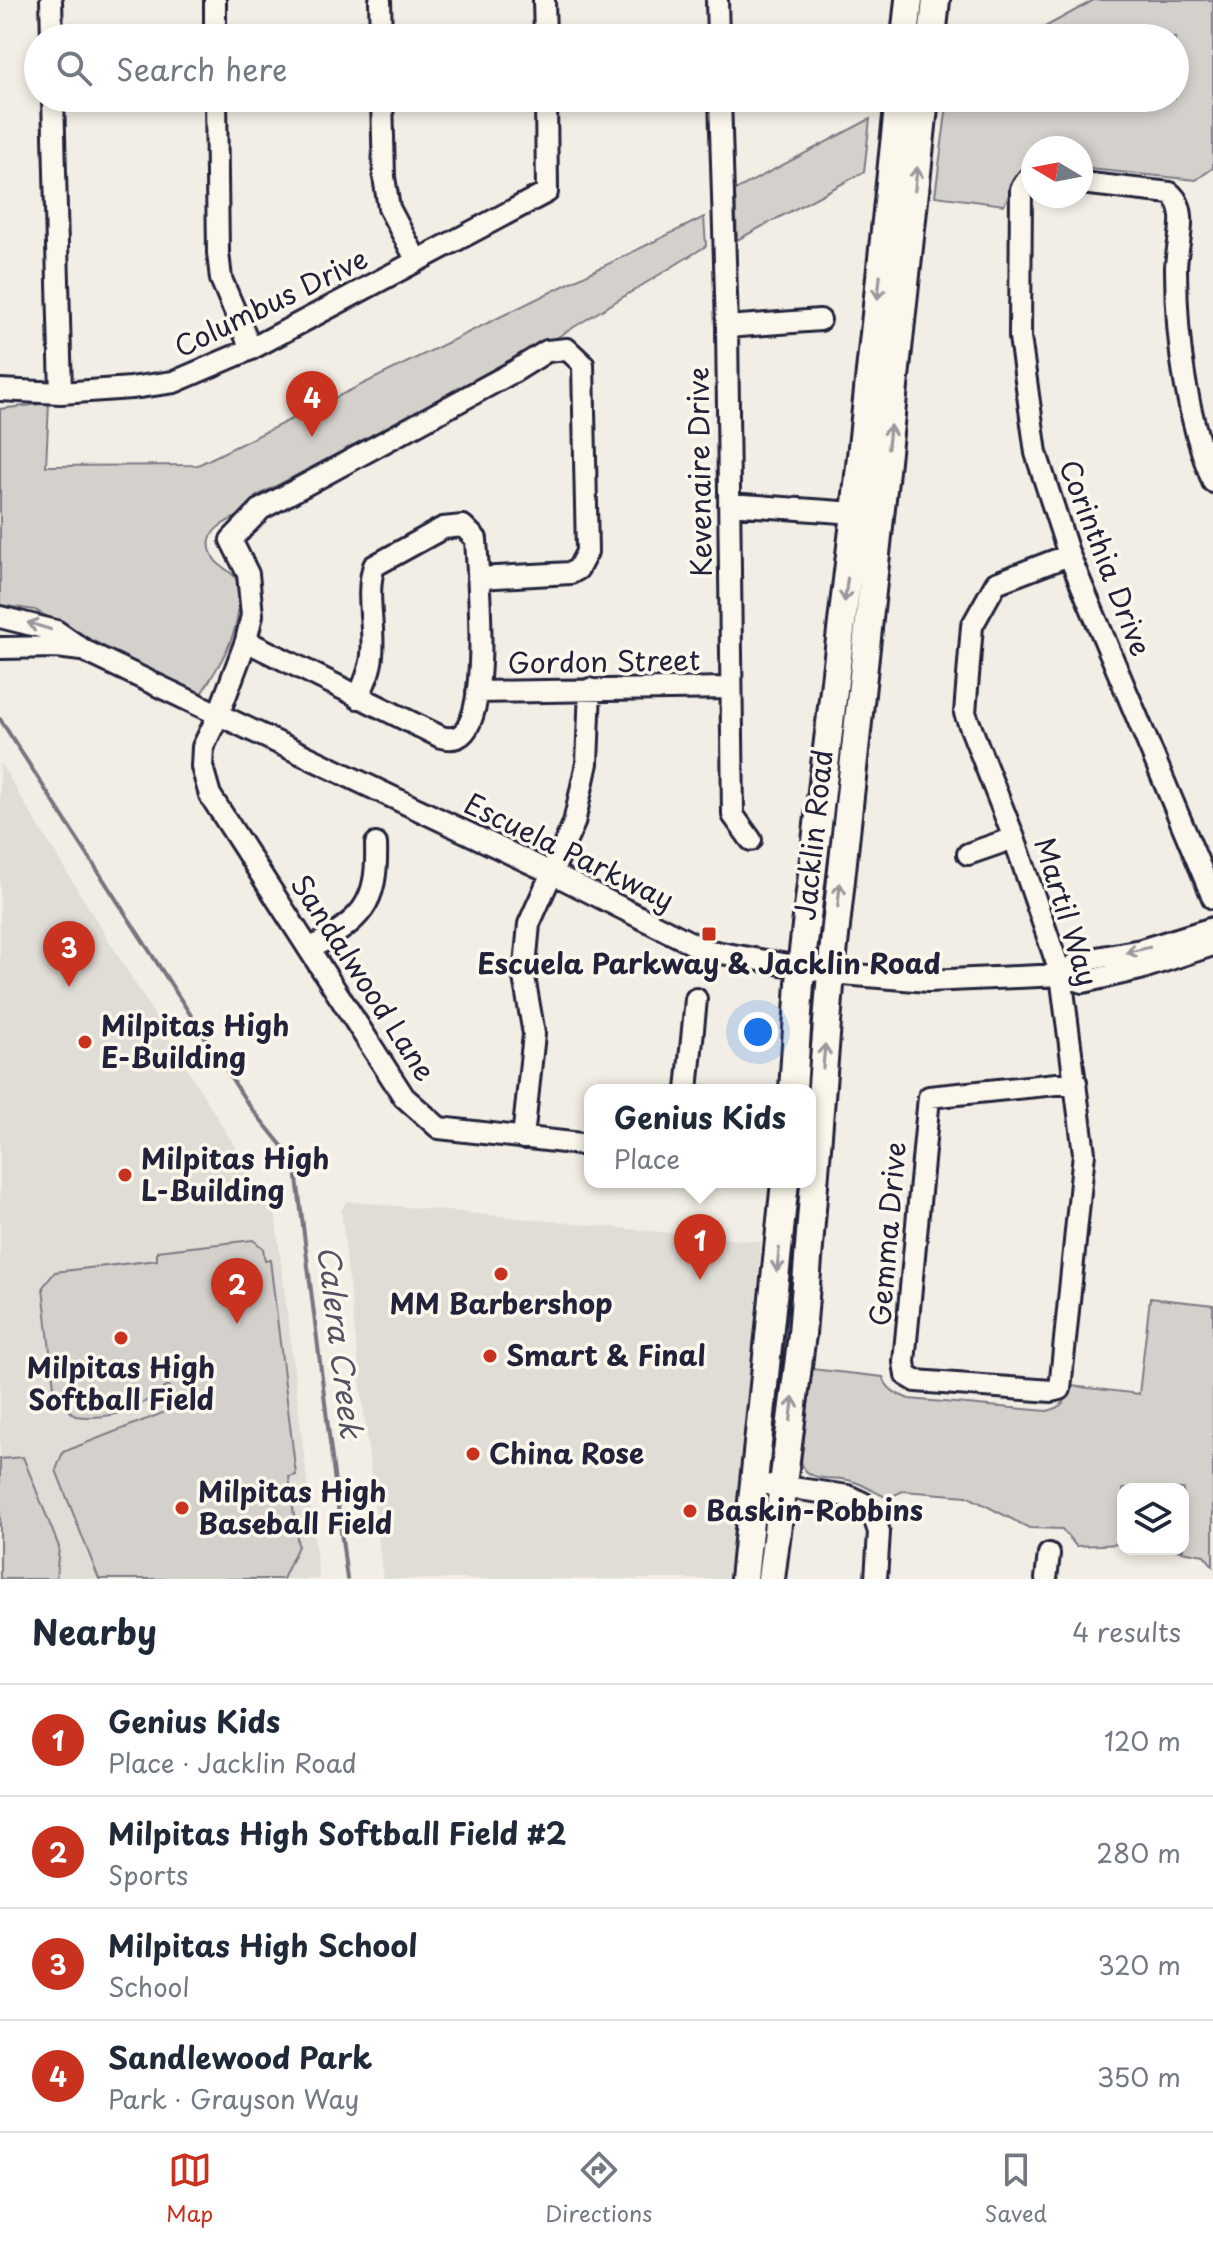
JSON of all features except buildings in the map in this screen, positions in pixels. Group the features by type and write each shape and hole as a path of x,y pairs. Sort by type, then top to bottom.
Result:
{"main road":[{"path":"906,24 909,0"},
{"path":"933,24 936,0"},
{"name":"Jacklin Road","path":"793,1084 801,968 855,513 898,112"},
{"name":"Jacklin Road","path":"816,1160 831,973 924,112"},
{"path":"744,1579 784,1188"},
{"name":"Jacklin Road","path":"771,1579 802,1334 814,1188"}],"street":[{"path":"51,0 52,24"},
{"path":"215,0 215,24"},
{"path":"380,0 381,24"},
{"path":"544,0 545,24"},
{"path":"717,0 718,24"},
{"path":"53,112 61,393"},
{"path":"216,112 221,279 251,349"},
{"path":"382,112 384,177 389,208 417,261"},
{"name":"Columbus Drive","path":"0,390 61,393 174,382 251,349 547,192 546,112"},
{"name":"Kevenaire Drive","path":"720,112 727,327 733,815 751,840"},
{"path":"1093,184 1170,193 1182,209 1176,266 1180,351 1201,453 1213,482"},
{"name":"Corinthia Drive","path":"1021,189 1020,337 1036,453 1069,555 1213,898"},
{"path":"727,327 820,320"},
{"name":"Sandalwood Lane","path":"478,578 571,573 578,569 587,552 583,364 567,349 547,351 261,509 231,540 248,574 252,615 246,641 203,747 201,758 205,781 210,795 404,1097 439,1128 584,1144"},
{"path":"729,504 882,515"},
{"path":"246,641 358,698 449,739 464,732 472,715 480,666 476,539 463,526 443,528 374,566 371,582 372,656 358,698"},
{"name":"Martil Way","path":"1052,1391 1060,1389 1064,1364 1084,1153 1076,1082 1061,975 1014,838 965,713 972,626 996,583 1069,555"},
{"name":"Escuela Parkway","path":"0,617 56,631 85,651 552,873 705,950 831,973 928,981 1061,975 1083,982 1140,969 1213,945"},
{"name":"Escuela Parkway","path":"0,648 57,647 85,651"},
{"name":"Gordon Street","path":"477,692 730,688"},
{"path":"523,1138 534,1034 524,977 529,924 574,823 587,763 590,689"},
{"path":"968,854 1014,838"},
{"path":"310,949 357,917 370,899 377,869 376,844"},
{"name":"Escuela Parkway","path":"1061,975 1080,961 1141,950 1213,928"},
{"path":"688,1084 696,999"},
{"name":"Gemma Drive","path":"1052,1391 916,1381 906,1375 904,1362 929,1097 1076,1082"},
{"path":"753,1483 848,1496 863,1503 873,1514 879,1532 876,1579"},
{"path":"1046,1579 1049,1554"}],"shaded area":[{"path":"1094,0 1213,0 1213,168 1196,180 1093,169 1093,136 1021,136 1021,171 1004,205 935,196 946,112 1189,112 1189,24 1050,24"},
{"path":"870,119 864,172 737,240 735,190"},
{"path":"704,217 706,246 553,340 255,497 247,513 217,529 212,535 210,550 217,563 235,578 239,588 238,609 229,646 199,697 35,610 0,605 0,409 49,403 46,466 198,465"},
{"path":"0,763 275,1212 319,1579 0,1579"},
{"path":"792,1188 802,1188 775,1463 772,1462 783,1347 779,1318"},
{"path":"346,1201 761,1242 732,1579 383,1579 341,1211"},
{"path":"253,1240 263,1248 265,1261 270,1260 296,1475 289,1477 298,1546 283,1579 99,1579 56,1470 63,1452 178,1407 168,1385 136,1407 113,1415 75,1416 55,1396 43,1287 55,1272 157,1260 157,1251"},
{"path":"1150,1298 1213,1305 1213,1566 1204,1555 1189,1552 1189,1483 1117,1483 1117,1544 1076,1546 1062,1529 1029,1528 967,1496 903,1491 888,1498 845,1479 815,1476 804,1469 801,1461 812,1369 883,1377 890,1388 909,1399 1047,1411 1063,1403 1072,1386 1139,1394"},
{"path":"23,1457 59,1547 56,1579 0,1579 0,1459"}],"waterway":[{"name":"Calera Creek","path":"0,719 248,1104 295,1162 347,1579"}],"place":[{"name":"Sandlewood Park","path":"312,437"},
{"name":"Escuela Parkway & Jacklin Road","path":"709,934"},
{"name":"Milpitas High School","path":"69,987"},
{"name":"Milpitas High E-Building","path":"85,1042"},
{"name":"Milpitas High L-Building","path":"125,1175"},
{"name":"MM Barbershop","path":"501,1274"},
{"name":"Genius Kids","path":"700,1280"},
{"name":"Milpitas High Softball Field #2","path":"237,1324"},
{"name":"Milpitas High Softball Field","path":"121,1338"},
{"name":"Smart & Final","path":"490,1356"},
{"name":"China Rose","path":"473,1454"},
{"name":"Milpitas High Baseball Field","path":"182,1508"},
{"name":"Baskin-Robbins","path":"690,1511"}]}
